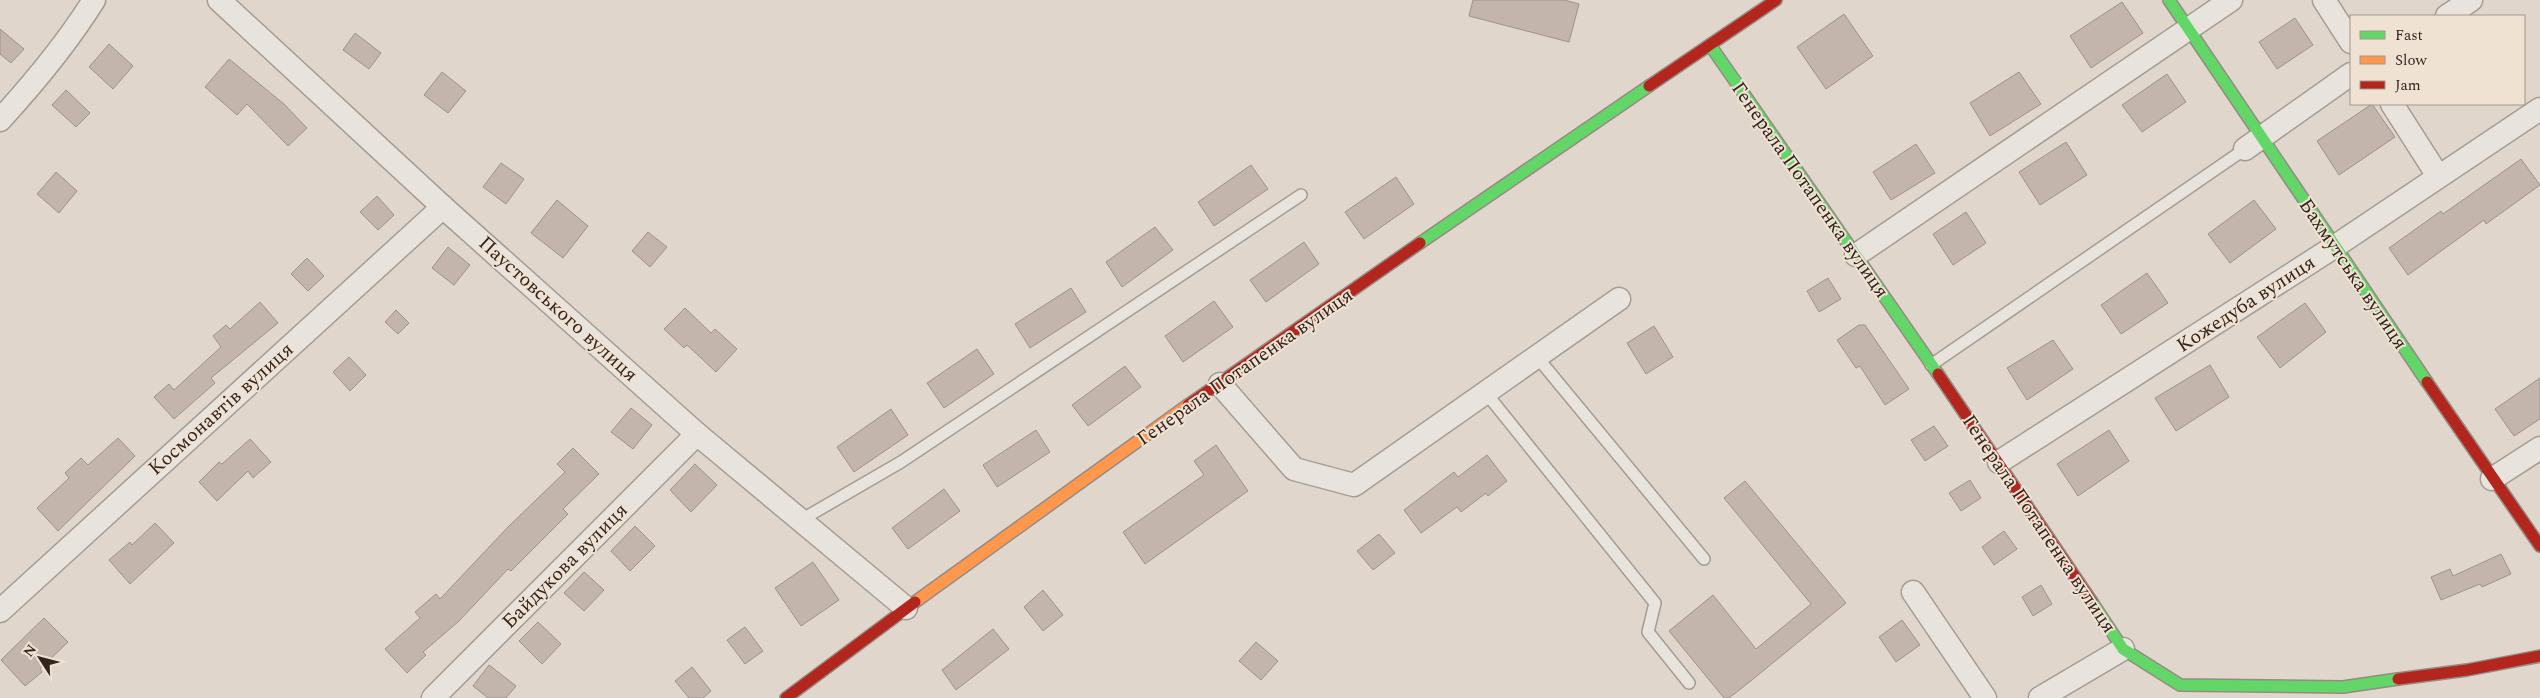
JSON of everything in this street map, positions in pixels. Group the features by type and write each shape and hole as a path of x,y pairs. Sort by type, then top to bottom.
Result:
{"main road":[{"name":"Генерала Потапенка вулиця","path":"786,698 906,608 1220,384 1776,0"},
{"name":"Бахмутська вулиця","path":"2169,0 2189,28 2253,144 2334,247 2492,479 2540,546"},
{"name":"Генерала Потапенка вулиця","path":"1710,45 1999,462 2123,649 2180,685 2343,687 2467,670 2540,656"}],"street":[{"path":"0,120 33,83 79,24 94,0"},
{"name":"Паустовського вулиця","path":"219,0 443,207 697,434 906,608"},
{"path":"1856,255 2231,0"},
{"path":"2324,0 2350,40"},
{"path":"2446,10 2471,0"},
{"path":"2253,144 2350,75"},
{"path":"2393,105 2438,176"},
{"name":"Кожедуба вулиця","path":"1999,462 2334,247 2540,109"},
{"name":"Космонавтів вулиця","path":"0,612 443,207"},
{"path":"1220,384 1294,469 1354,485 1619,299"},
{"name":"Байдукова вулиця","path":"433,698 697,434"},
{"path":"2492,479 2540,448"},
{"path":"1913,592 1985,698"},
{"path":"2040,698 2123,649"}],"lane":[{"path":"1930,365 2253,144"},
{"path":"801,520 901,462 1301,195"},
{"path":"1537,356 1704,559"},
{"path":"1486,393 1655,603 1648,632 1689,683"}],"building":[{"path":"1473,0 1564,0 1579,4 1569,42 1469,16"},
{"path":"2122,2 2143,33 2091,68 2070,36"},
{"path":"1844,14 1873,56 1826,89 1797,47"},
{"path":"2295,18 2313,45 2277,69 2259,42"},
{"path":"0,29 24,49 11,63 0,54"},
{"path":"355,33 381,53 369,69 343,50"},
{"path":"109,44 133,66 113,89 89,67"},
{"path":"229,59 284,104 307,128 288,146 247,104 237,115 205,87"},
{"path":"442,72 466,91 448,113 424,95"},
{"path":"2019,72 2041,104 1990,136 1970,103"},
{"path":"2167,74 2186,102 2142,132 2122,105"},
{"path":"66,90 90,113 76,127 52,105"},
{"path":"2371,105 2373,105 2395,137 2339,175 2317,141"},
{"path":"2066,142 2087,175 2040,205 2019,172"},
{"path":"1916,144 1935,173 1891,200 1873,172"},
{"path":"2521,159 2540,185 2486,224 2484,220 2408,275 2389,248 2441,211 2443,214"},
{"path":"501,163 524,179 506,204 483,187"},
{"path":"1251,165 1268,189 1214,226 1198,202"},
{"path":"56,172 77,191 59,213 37,194"},
{"path":"1396,177 1414,204 1364,239 1345,212"},
{"path":"377,196 394,215 378,230 360,212"},
{"path":"557,200 588,226 563,258 531,233"},
{"path":"2254,200 2276,229 2230,263 2208,234"},
{"path":"1966,212 1986,243 1953,265 1933,234"},
{"path":"1155,227 1173,250 1122,287 1106,262"},
{"path":"648,232 667,247 650,267 632,251"},
{"path":"1304,242 1319,264 1266,302 1250,280"},
{"path":"448,247 470,265 454,285 432,268"},
{"path":"307,258 324,276 308,291 291,274"},
{"path":"2147,273 2168,303 2121,334 2101,305"},
{"path":"1828,278 1841,299 1819,312 1807,291"},
{"path":"1071,288 1086,312 1030,348 1015,324"},
{"path":"1214,301 1233,327 1183,362 1165,336"},
{"path":"260,302 278,323 211,378 215,383 174,419 154,397 169,384 174,390 221,347 213,336 226,325 230,329"},
{"path":"2305,303 2326,332 2280,368 2257,337"},
{"path":"685,308 711,333 715,329 737,349 716,372 687,345 684,348 664,329"},
{"path":"396,310 409,323 398,334 385,322"},
{"path":"1859,325 1865,325 1909,389 1885,405 1860,366 1856,368 1837,340"},
{"path":"1654,326 1673,357 1646,374 1627,343"},
{"path":"2053,340 2073,369 2027,400 2007,368"},
{"path":"977,349 994,374 944,408 927,383"},
{"path":"349,357 366,375 350,391 333,372"},
{"path":"2210,365 2229,397 2176,431 2155,398"},
{"path":"1125,366 1141,387 1088,426 1072,405"},
{"path":"2540,378 2540,419 2514,436 2495,409"},
{"path":"631,408 652,425 633,449 611,432"},
{"path":"891,409 908,435 854,472 837,447"},
{"path":"1934,426 1948,446 1925,461 1911,440"},
{"path":"1036,430 1050,452 997,487 983,465"},
{"path":"2109,430 2129,461 2078,496 2057,464"},
{"path":"118,438 135,456 58,531 37,508 69,478 65,473 81,458 88,465"},
{"path":"250,439 271,462 253,478 248,471 217,501 199,482 219,462 222,464"},
{"path":"1216,445 1248,491 1145,564 1123,532 1204,475 1194,461"},
{"path":"573,448 599,474 563,509 568,514 511,571 508,569 459,621 423,652 426,655 407,673 385,649 420,618 415,612 436,594 440,599 508,527 565,472 557,464"},
{"path":"1487,455 1507,481 1488,496 1486,493 1461,512 1457,507 1421,533 1404,510 1454,472 1458,477"},
{"path":"695,464 717,485 691,512 670,490"},
{"path":"1970,480 1981,498 1961,511 1949,493"},
{"path":"1745,481 1846,603 1729,698 1724,698 1669,631 1713,595 1756,649 1811,604 1724,498"},
{"path":"944,489 960,511 908,549 892,528"},
{"path":"155,523 174,543 130,584 109,560 130,542 132,545"},
{"path":"635,526 655,546 630,571 611,551"},
{"path":"2004,531 2017,549 1994,565 1982,547"},
{"path":"1379,534 1395,553 1373,570 1357,551"},
{"path":"2501,554 2511,574 2482,587 2480,584 2441,600 2431,577 2450,569 2453,576"},
{"path":"813,562 839,600 801,626 775,588"},
{"path":"584,572 604,590 584,611 564,593"},
{"path":"2041,585 2052,604 2033,616 2022,597"},
{"path":"1043,590 1063,615 1043,631 1024,607"},
{"path":"44,618 68,642 40,669 42,672 25,686 1,660"},
{"path":"1902,620 1920,645 1896,662 1879,637"},
{"path":"538,622 561,644 542,664 519,641"},
{"path":"745,627 763,651 745,664 727,640"},
{"path":"993,629 1009,649 956,690 942,670"},
{"path":"1256,642 1278,661 1261,680 1239,661"},
{"path":"489,665 516,686 506,698 488,698 473,686"},
{"path":"692,667 711,691 703,698 689,698 675,681"}],"traffic: fast":[{"path":"2169,0 2427,382"},
{"path":"1710,45 1938,374"},
{"path":"1420,243 1649,86"},
{"path":"2092,602 2123,649 2180,685 2343,687 2398,679"}],"traffic: slow":[{"path":"915,602 1188,405"}],"traffic: jam":[{"path":"1649,86 1776,0"},
{"path":"1188,405 1420,243"},
{"path":"1938,374 2092,602"},
{"path":"2427,382 2540,546"},
{"path":"786,698 915,602"},
{"path":"2398,679 2467,670 2540,656"}]}
